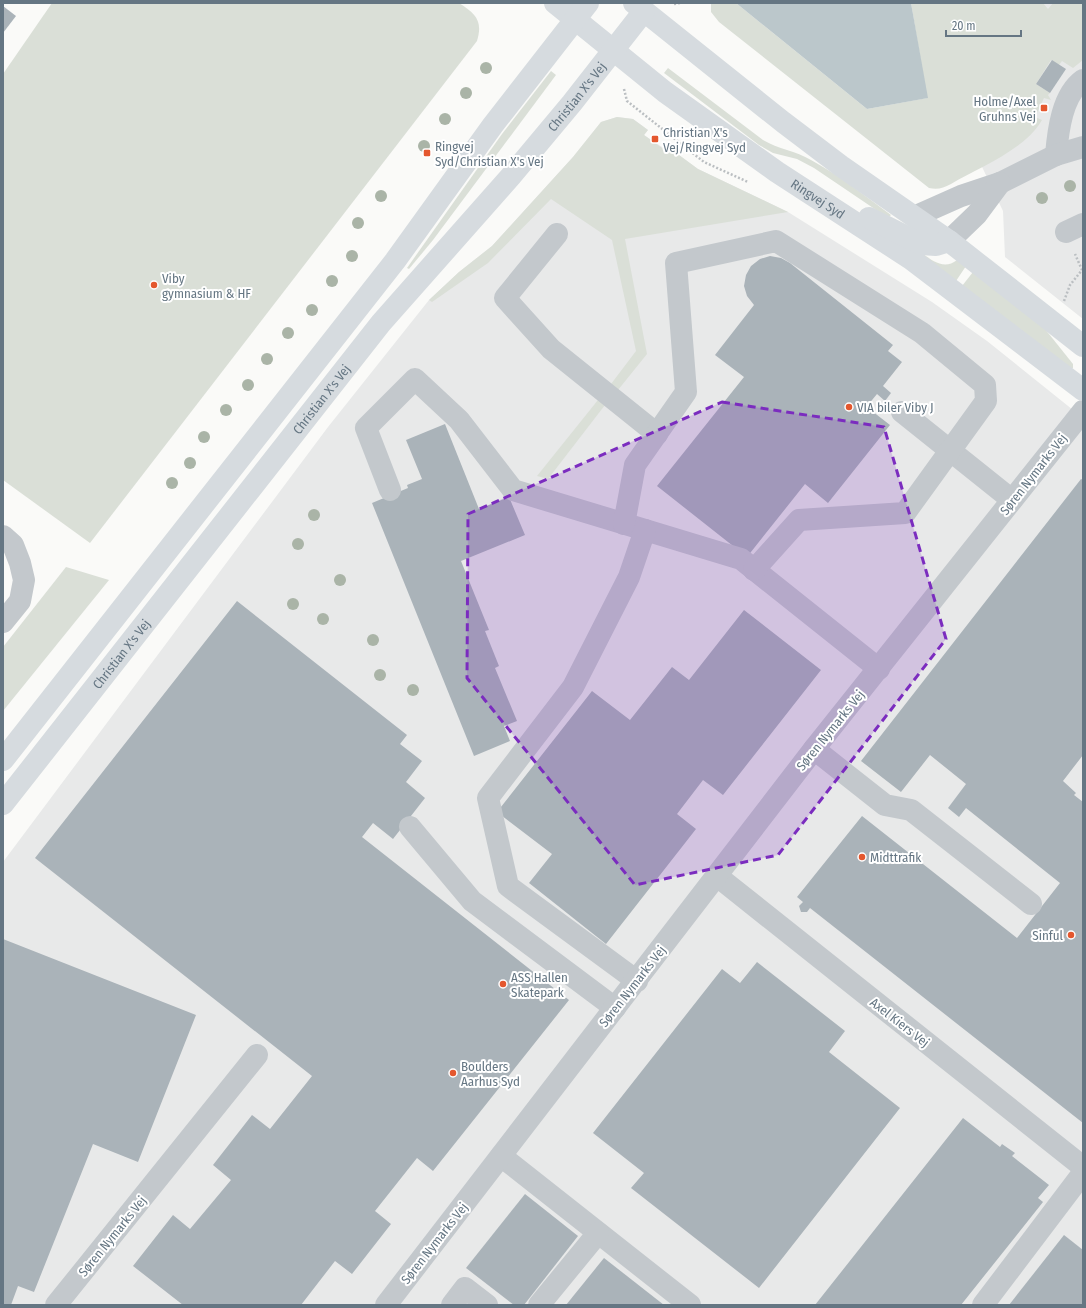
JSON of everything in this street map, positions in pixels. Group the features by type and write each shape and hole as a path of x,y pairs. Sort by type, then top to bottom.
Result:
{"main road":[{"name":"Ringvej Syd","path":"555,3 582,11 614,50 665,92 777,172 911,259 1083,390"},
{"name":"Christian X's Vej","path":"3,804 381,323 511,176 614,50 643,6"},
{"path":"643,6 840,166 916,216 1083,346"},
{"name":"Christian X's Vej","path":"3,760 396,261 493,125 582,11"},
{"path":"777,172 922,244 936,245 949,241"}],"street":[{"path":"1056,155 1057,137 1069,97 1083,80"},
{"path":"1064,111 1076,100 1083,98"},
{"path":"916,216 961,196 1000,182 1056,155 1083,147"},
{"path":"949,241 977,214 1000,182"},
{"path":"557,234 504,298 551,350 657,434"},
{"path":"624,524 635,465 686,392 676,263 776,241 922,333 985,385 986,401 904,514 799,520 754,570"},
{"path":"390,490 366,428 416,379 459,420 513,490 741,559 880,669"},
{"name":"Søren Nymarks Vej","path":"386,1305 615,1008 637,982 814,749 880,669 1083,411"},
{"path":"902,412 1012,500"},
{"path":"637,982 508,886 488,798 572,687 629,577 645,530"},
{"path":"3,536 13,546 20,563 24,580 20,601 3,622"},
{"path":"814,749 885,805 912,810 1031,904"},
{"path":"410,827 472,901 615,1008"},
{"name":"Axel Kiers Vej","path":"717,876 1083,1167"},
{"name":"Søren Nymarks Vej","path":"56,1305 258,1055"},
{"path":"501,1156 690,1305"},
{"path":"983,1305 1083,1173"},
{"path":"539,1305 598,1233"},
{"path":"452,1305 465,1288 487,1305"}],"path":[{"path":"1050,320 1064,303 1070,285 1082,270 1074,228"}],"highlighted area":[{"path":"722,402 884,427 946,639 778,855 635,885 467,678 468,514"}],"shaded area":[{"name":"Viby gymnasium & HF","path":"52,3 459,3 474,15 477,19 479,28 477,41 90,543 3,480 3,74"},
{"path":"711,3 736,3 867,109 927,98 911,3 1043,3 1048,9 1053,3 1083,3 1083,60 1073,68 1062,61 1059,65 1051,60 1036,84 1050,93 1048,95 1051,100 1044,98 1035,117 1042,120 1025,140 1001,157 951,184 945,187 932,189 719,22 711,12"},
{"path":"736,3 911,3 928,98 867,109"},
{"path":"948,3 1083,3 1083,319 1005,257 1003,211 965,131"},
{"path":"668,68 763,140 775,146 799,154 832,172 891,215 888,218 814,168 797,159 773,153 759,145 664,73"},
{"path":"551,71 556,75 433,240 409,269 407,268 502,134"},
{"path":"617,117 633,119 648,130 644,135 662,147 664,144 698,169 788,212 932,302 987,341 1083,418 1083,1305 3,1305 3,862 328,427 429,300 459,272 492,246 573,157 601,122"},
{"path":"617,117 633,119 648,130 644,135 662,148 664,144 698,169 788,212 625,239 647,354 618,390 611,384 636,351 612,240 551,199 488,263 432,302 429,300 459,272 492,246 573,157 601,122"},
{"path":"918,250 927,257 942,264 952,263 957,260 966,266 956,281 917,252"},
{"path":"973,272 1045,329 1073,364 1073,368 1071,369 962,286"},
{"path":"598,400 605,405 548,479 537,476"},
{"path":"66,567 109,580 3,711 3,647"}],"building":[{"path":"3,6 16,16 3,33"},
{"path":"1052,60 1066,69 1050,93 1036,84"},
{"path":"770,256 781,258 790,263 893,345 888,351 902,362 883,386 891,393 885,401 877,394 863,411 872,411 890,425 828,503 805,484 747,557 657,486 744,377 715,355 754,305 747,296 744,286 746,275 751,266 760,259"},
{"path":"445,424 479,509 509,497 525,535 461,561 489,630 485,631 499,666 495,668 517,721 504,726 510,741 474,756 372,503 408,488 407,485 422,479 406,440"},
{"path":"1081,479 1083,480 1083,755 1063,781 1076,793 1074,795 1083,802 1083,1123 810,908 807,912 801,912 799,906 803,902 797,897 862,816 1017,938 1060,883 966,808 959,817 948,808 966,784 930,755 901,792 861,761"},
{"path":"237,601 407,735 400,744 422,761 406,782 425,798 393,839 373,823 362,837 569,1000 433,1171 417,1158 375,1211 391,1224 352,1274 335,1261 301,1305 183,1305 133,1266 173,1215 190,1229 231,1180 213,1165 252,1115 270,1129 312,1076 35,858"},
{"path":"744,610 821,670 723,795 703,780 677,814 696,829 606,944 529,883 552,854 497,812 592,691 630,720 672,667 689,680"},
{"path":"3,939 196,1015 138,1162 93,1144 34,1292 18,1286 11,1305 3,1305"},
{"path":"757,962 845,1031 829,1052 900,1108 759,1288 631,1188 644,1173 593,1133 722,969 740,983"},
{"path":"963,1118 1000,1147 1002,1144 1015,1153 1012,1156 1049,1185 1038,1198 1043,1202 961,1305 815,1305"},
{"path":"525,1194 578,1236 524,1305 514,1305 466,1268"},
{"path":"1064,1235 1083,1250 1083,1305 1009,1305"},
{"path":"604,1258 664,1305 566,1305"}],"place":[{"name":"Holme/Axel Gruhns Vej","path":"1044,108"},
{"name":"Christian X's Vej/Ringvej Syd","path":"655,139"},
{"name":"Ringvej Syd/Christian X's Vej","path":"427,153"},
{"name":"Viby gymnasium & HF","path":"154,285"},
{"name":"VIA biler Viby J","path":"849,407"},
{"name":"Midttrafik","path":"862,857"},
{"name":"Sinful","path":"1071,935"},
{"name":"ASS Hallen Skatepark","path":"503,984"},
{"name":"Boulders Aarhus Syd","path":"453,1073"}]}
